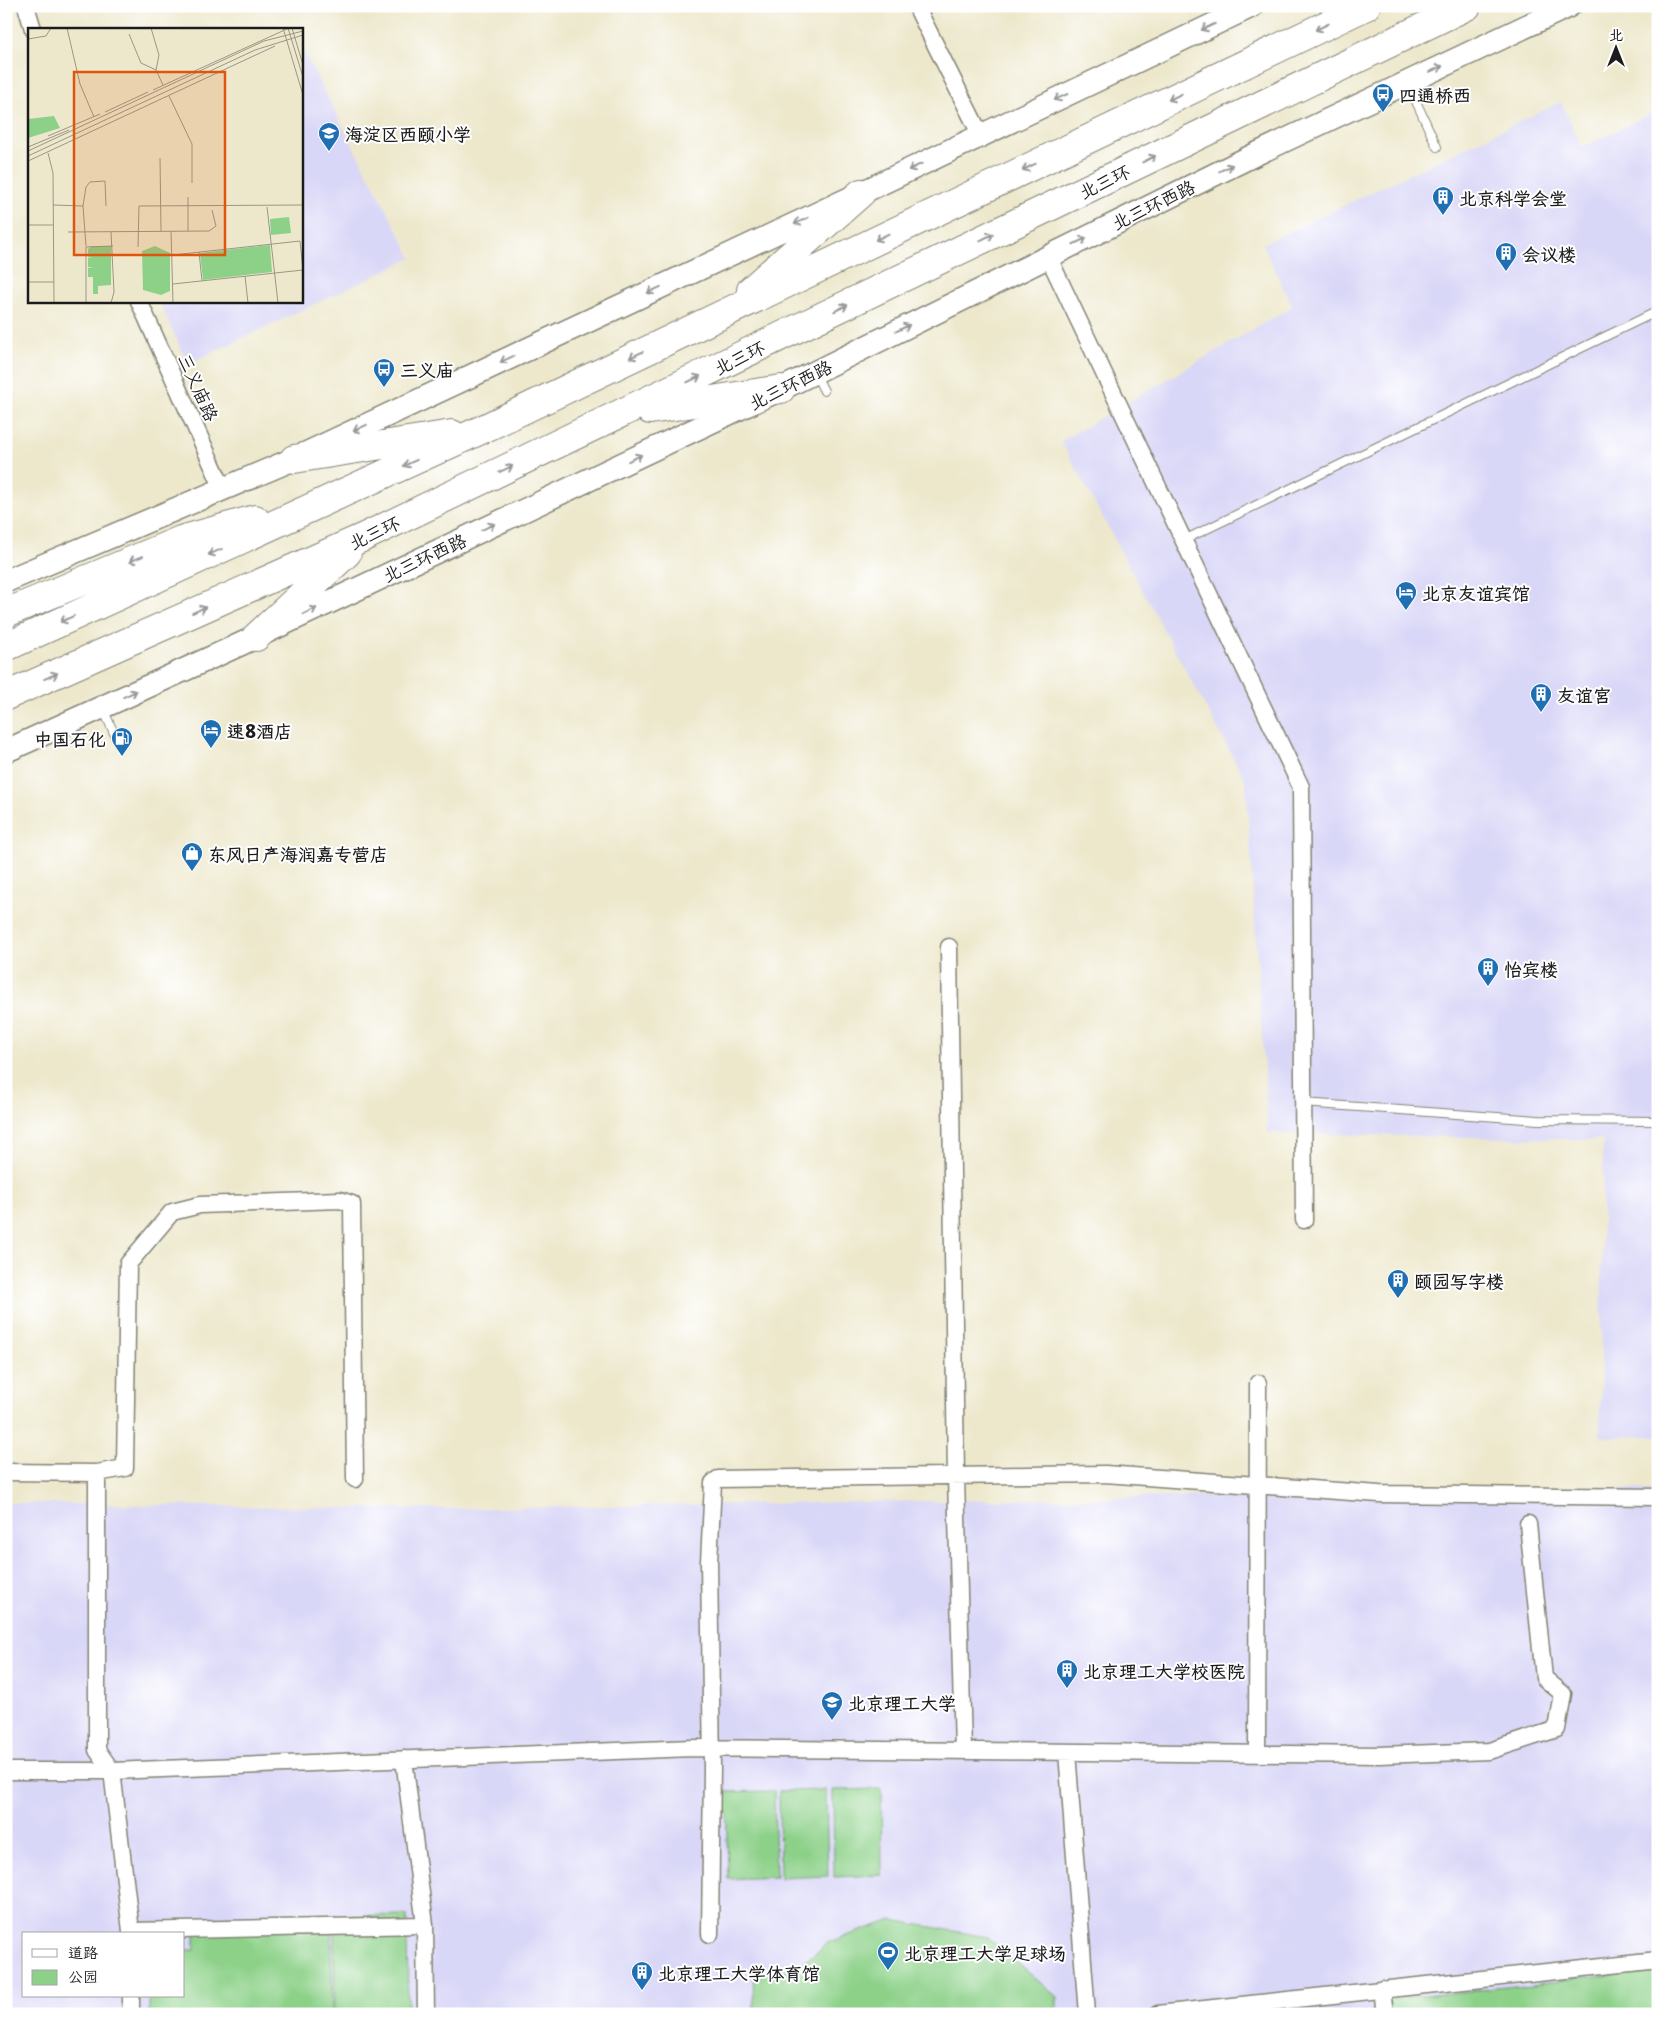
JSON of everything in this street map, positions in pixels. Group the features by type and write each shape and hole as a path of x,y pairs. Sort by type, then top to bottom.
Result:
{"highway":[{"path":"6,647 483,429 1366,6"},
{"name":"北三环","path":"6,696 364,537 1467,6"},
{"path":"727,311 861,193"},
{"path":"619,415 781,389"},
{"path":"294,458 483,429"},
{"path":"6,613 181,540 341,495"},
{"path":"256,636 364,537"}],"street":[{"path":"26,6 33,28"},
{"path":"916,6 980,136"},
{"path":"6,581 294,458 861,193 1252,6"},
{"name":"北三环西路","path":"6,751 256,636 781,389 819,382 1048,256 1254,154 1569,6"},
{"path":"1048,256 1301,787 1304,1220"},
{"name":"三义庙路","path":"139,302 223,489"},
{"path":"949,947 956,1476 963,1750"},
{"path":"6,1472 97,1473 125,1468 128,1264 172,1212 200,1205 340,1200 352,1204 355,1479"},
{"path":"1257,1754 1258,1383"},
{"path":"97,1473 97,1750 112,1771 131,1932 425,1925"},
{"path":"710,1934 709,1562 713,1483 718,1479 1105,1474 1378,1494 1658,1497"},
{"path":"6,1771 112,1771 710,1748 1378,1755 1489,1750 1557,1729 1563,1694 1544,1678 1528,1524"},
{"path":"1067,1752 1087,2014"},
{"path":"404,1759 425,1925 426,2014"},
{"path":"1158,2014 1658,1960"},
{"path":"1382,1989 1385,2014"},
{"path":"131,1998 131,2014"}],"lane":[{"path":"1407,82 1437,148"},
{"path":"1184,540 1658,311"},
{"path":"102,707 119,744"},
{"path":"1303,1103 1538,1120 1658,1121"}],"shaded area":[{"name":"海淀区西颐小学","path":"302,49 412,258 188,364 159,302 302,302"},
{"name":"北京友谊宾馆","path":"1561,102 1582,147 1658,110 1658,1436 1600,1437 1603,1140 1268,1133 1246,781 1061,441 1292,307 1263,244"},
{"name":"北京理工大学","path":"1658,1489 1658,2014 6,2014 6,1503 435,1509"}],"green space":[{"path":"881,1789 882,1875 834,1877 833,1790"},
{"path":"826,1790 828,1876 780,1878 779,1791"},
{"path":"774,1791 776,1877 728,1879 726,1792"},
{"path":"407,1915 408,2014 334,2014 334,1916"},
{"path":"331,1918 332,2014 149,2014 149,1998 185,1998 185,1950 195,1950 195,1919"},
{"name":"北京理工大学足球场","path":"892,1920 987,1937 1057,1997 1057,2014 754,2014 753,1972 789,1970 803,1963 829,1942"},
{"path":"1658,1970 1658,2014 1390,2014 1388,2000"}],"place":[{"name":"四通桥西","path":"1383,113"},
{"name":"海淀区西颐小学","path":"329,152"},
{"name":"北京科学会堂","path":"1443,216"},
{"name":"会议楼","path":"1506,272"},
{"name":"三义庙","path":"384,388"},
{"name":"北京友谊宾馆","path":"1406,611"},
{"name":"友谊宫","path":"1541,713"},
{"name":"速8酒店","path":"211,749"},
{"name":"中国石化","path":"122,757"},
{"name":"东风日产海润嘉专营店","path":"192,872"},
{"name":"怡宾楼","path":"1488,987"},
{"name":"颐园写字楼","path":"1398,1299"},
{"name":"北京理工大学校医院","path":"1067,1689"},
{"name":"北京理工大学","path":"832,1721"},
{"name":"北京理工大学足球场","path":"888,1971"},
{"name":"北京理工大学体育馆","path":"642,1991"}]}
